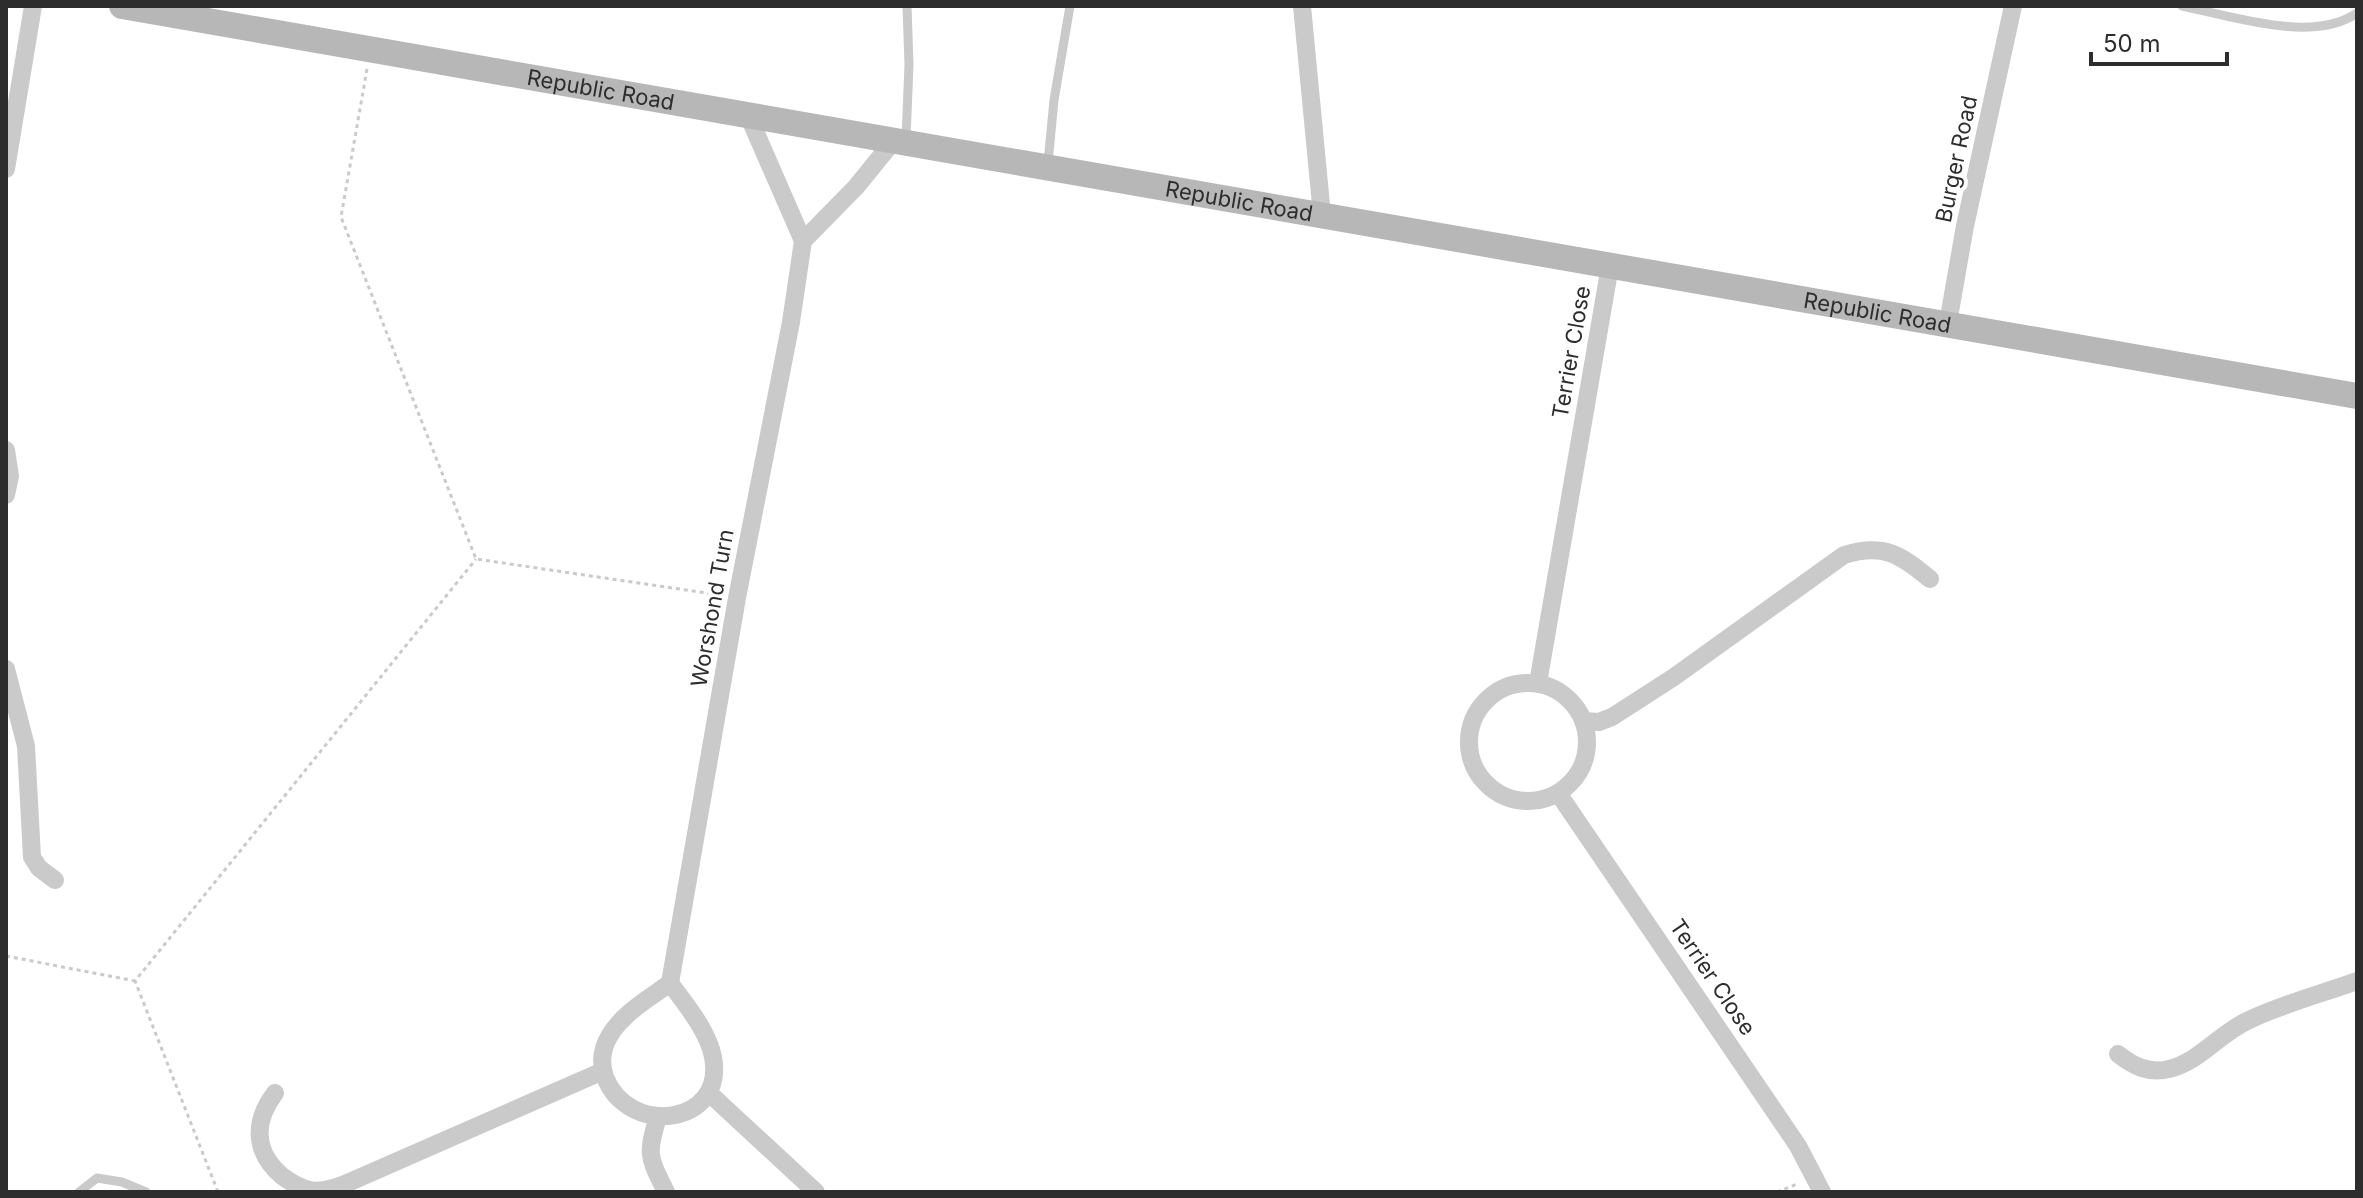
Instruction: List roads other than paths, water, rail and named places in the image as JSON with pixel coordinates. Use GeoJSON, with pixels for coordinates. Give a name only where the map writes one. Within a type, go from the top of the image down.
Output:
{"type":"FeatureCollection","features":[{"type":"Feature","properties":{"kind":"street"},"geometry":{"type":"LineString","coordinates":[[6,169],[10,118],[33,6]]}},
{"type":"Feature","properties":{"kind":"street","name":"Republic Road"},"geometry":{"type":"LineString","coordinates":[[122,6],[2357,396]]}},
{"type":"Feature","properties":{"kind":"street"},"geometry":{"type":"LineString","coordinates":[[1302,6],[1322,215]]}},
{"type":"Feature","properties":{"kind":"street","name":"Burger Road"},"geometry":{"type":"LineString","coordinates":[[1948,323],[1965,226],[2013,6]]}},
{"type":"Feature","properties":{"kind":"street"},"geometry":{"type":"LineString","coordinates":[[748,115],[803,241],[900,140]]}},
{"type":"Feature","properties":{"kind":"street","name":"Worshond Turn"},"geometry":{"type":"LineString","coordinates":[[670,983],[737,598],[791,322],[803,241]]}},
{"type":"Feature","properties":{"kind":"street","name":"Terrier Close"},"geometry":{"type":"LineString","coordinates":[[1538,683],[1610,266]]}},
{"type":"Feature","properties":{"kind":"street"},"geometry":{"type":"LineString","coordinates":[[6,450],[10,469],[6,495]]}},
{"type":"Feature","properties":{"kind":"street"},"geometry":{"type":"LineString","coordinates":[[1583,721],[1599,722],[1612,717],[1674,677],[1844,555],[1870,549],[1889,552],[1930,579]]}},
{"type":"Feature","properties":{"kind":"street"},"geometry":{"type":"LineString","coordinates":[[6,669],[26,746],[32,857],[39,868],[55,880]]}},
{"type":"Feature","properties":{"kind":"street"},"geometry":{"type":"LineString","coordinates":[[1519,682],[1538,683],[1563,694],[1577,709],[1587,742],[1584,762],[1574,780],[1558,793],[1527,801],[1503,795],[1482,780],[1469,752],[1468,739],[1472,720],[1485,699],[1519,682]]}},
{"type":"Feature","properties":{"kind":"street","name":"Terrier Close"},"geometry":{"type":"LineString","coordinates":[[1558,793],[1798,1146],[1822,1192]]}},
{"type":"Feature","properties":{"kind":"street"},"geometry":{"type":"LineString","coordinates":[[2118,1054],[2139,1068],[2168,1070],[2194,1058],[2245,1021],[2357,981]]}},
{"type":"Feature","properties":{"kind":"street"},"geometry":{"type":"LineString","coordinates":[[670,983],[710,1047],[715,1074],[709,1093],[685,1112],[658,1117],[639,1113],[623,1104],[610,1089],[603,1071],[602,1054],[610,1035],[622,1021],[670,983]]}},
{"type":"Feature","properties":{"kind":"street"},"geometry":{"type":"LineString","coordinates":[[275,1093],[266,1106],[261,1124],[262,1153],[272,1167],[288,1180],[313,1191],[352,1181],[603,1071]]}},
{"type":"Feature","properties":{"kind":"street"},"geometry":{"type":"LineString","coordinates":[[709,1093],[816,1192]]}},
{"type":"Feature","properties":{"kind":"street"},"geometry":{"type":"LineString","coordinates":[[658,1117],[650,1143],[650,1156],[666,1192]]}},
{"type":"Feature","properties":{"kind":"lane"},"geometry":{"type":"LineString","coordinates":[[900,140],[909,79],[907,6]]}},
{"type":"Feature","properties":{"kind":"lane"},"geometry":{"type":"LineString","coordinates":[[1047,167],[1054,100],[1070,6]]}},
{"type":"Feature","properties":{"kind":"lane"},"geometry":{"type":"LineString","coordinates":[[2182,6],[2303,27],[2342,21],[2357,13]]}},
{"type":"Feature","properties":{"kind":"lane"},"geometry":{"type":"LineString","coordinates":[[79,1192],[97,1178],[122,1182],[146,1192]]}}]}
